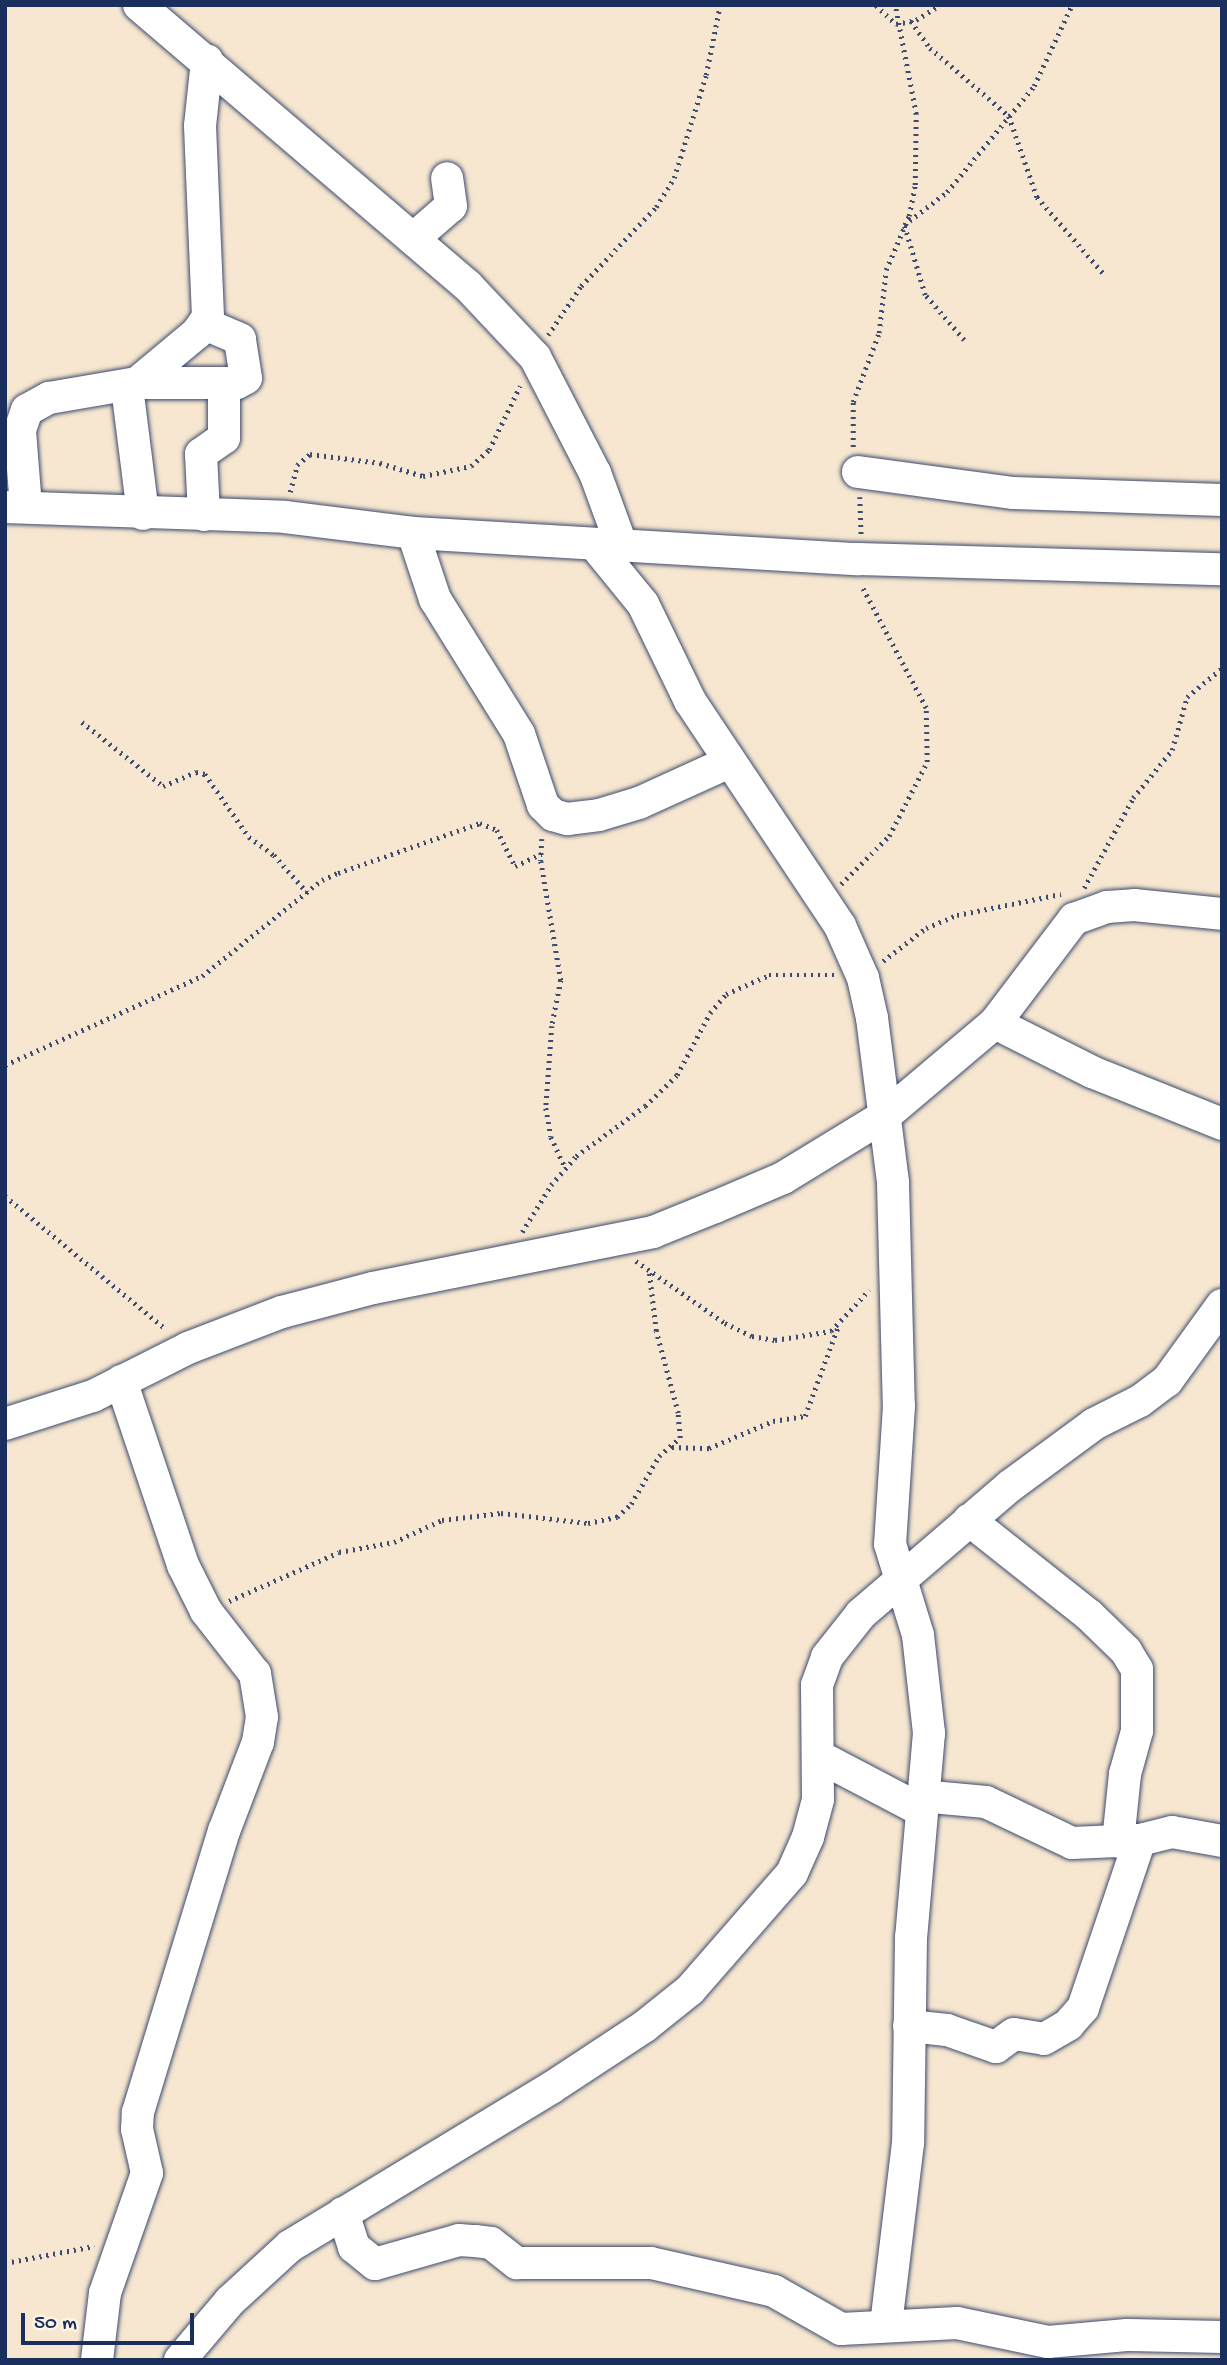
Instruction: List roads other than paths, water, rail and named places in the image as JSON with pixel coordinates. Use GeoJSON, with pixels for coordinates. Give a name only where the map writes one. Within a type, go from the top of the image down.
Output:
{"type":"FeatureCollection","features":[{"type":"Feature","properties":{"kind":"street"},"geometry":{"type":"LineString","coordinates":[[139,5],[207,60],[468,286],[535,357],[595,473],[608,544],[643,604],[690,701],[727,763],[824,903],[863,978],[886,1115],[893,1183],[899,1352],[890,1545],[899,1581],[918,1635],[926,1696],[928,1760],[920,1803],[909,2026],[908,2143],[886,2325]]}},
{"type":"Feature","properties":{"kind":"street"},"geometry":{"type":"LineString","coordinates":[[132,385],[204,324],[209,307],[200,126],[207,60]]}},
{"type":"Feature","properties":{"kind":"street"},"geometry":{"type":"LineString","coordinates":[[413,239],[451,206],[447,178]]}},
{"type":"Feature","properties":{"kind":"street"},"geometry":{"type":"LineString","coordinates":[[204,324],[236,336],[242,343],[246,378],[224,383],[132,385],[69,393],[27,410],[20,430],[15,507],[143,514],[285,517],[413,533],[858,559],[1222,569]]}},
{"type":"Feature","properties":{"kind":"street"},"geometry":{"type":"LineString","coordinates":[[204,516],[201,454],[224,438],[224,383]]}},
{"type":"Feature","properties":{"kind":"street"},"geometry":{"type":"LineString","coordinates":[[132,385],[143,514]]}},
{"type":"Feature","properties":{"kind":"street"},"geometry":{"type":"LineString","coordinates":[[858,472],[1002,493],[1222,499]]}},
{"type":"Feature","properties":{"kind":"street"},"geometry":{"type":"LineString","coordinates":[[413,533],[447,624],[519,734],[543,805],[567,819],[599,815],[681,787],[727,763]]}},
{"type":"Feature","properties":{"kind":"street"},"geometry":{"type":"LineString","coordinates":[[5,1424],[93,1396],[188,1348],[317,1302],[653,1232],[783,1178],[886,1115],[995,1023],[1079,904],[1107,907],[1133,905],[1222,914]]}},
{"type":"Feature","properties":{"kind":"street"},"geometry":{"type":"LineString","coordinates":[[995,1023],[1092,1072],[1222,1124]]}},
{"type":"Feature","properties":{"kind":"street"},"geometry":{"type":"LineString","coordinates":[[180,2360],[230,2301],[290,2246],[551,2088],[645,2026],[690,1990],[792,1873],[808,1837],[818,1799],[817,1685],[827,1657],[861,1615],[969,1520],[1076,1437],[1161,1385],[1222,1306]]}},
{"type":"Feature","properties":{"kind":"street"},"geometry":{"type":"LineString","coordinates":[[97,2360],[105,2293],[147,2173],[137,2129],[138,2112],[224,1831],[258,1742],[262,1717],[255,1674],[206,1611],[174,1543],[121,1381]]}},
{"type":"Feature","properties":{"kind":"street"},"geometry":{"type":"LineString","coordinates":[[909,2026],[947,2030],[996,2047],[1014,2034],[1044,2039],[1068,2025],[1083,2008],[1129,1841],[1125,1774],[1137,1731],[1137,1669],[1097,1623],[969,1520]]}},
{"type":"Feature","properties":{"kind":"street"},"geometry":{"type":"LineString","coordinates":[[818,1756],[920,1803],[986,1802],[1059,1840],[1129,1841],[1172,1832],[1222,1841]]}},
{"type":"Feature","properties":{"kind":"street"},"geometry":{"type":"LineString","coordinates":[[343,2213],[354,2247],[375,2264],[460,2240],[475,2241],[491,2243],[517,2263],[651,2263],[788,2295],[823,2322],[841,2329],[957,2323],[1048,2342],[1126,2335],[1222,2337]]}},
{"type":"Feature","properties":{"kind":"street"},"geometry":{"type":"LineString","coordinates":[[1008,2335],[1052,2360]]}}]}
